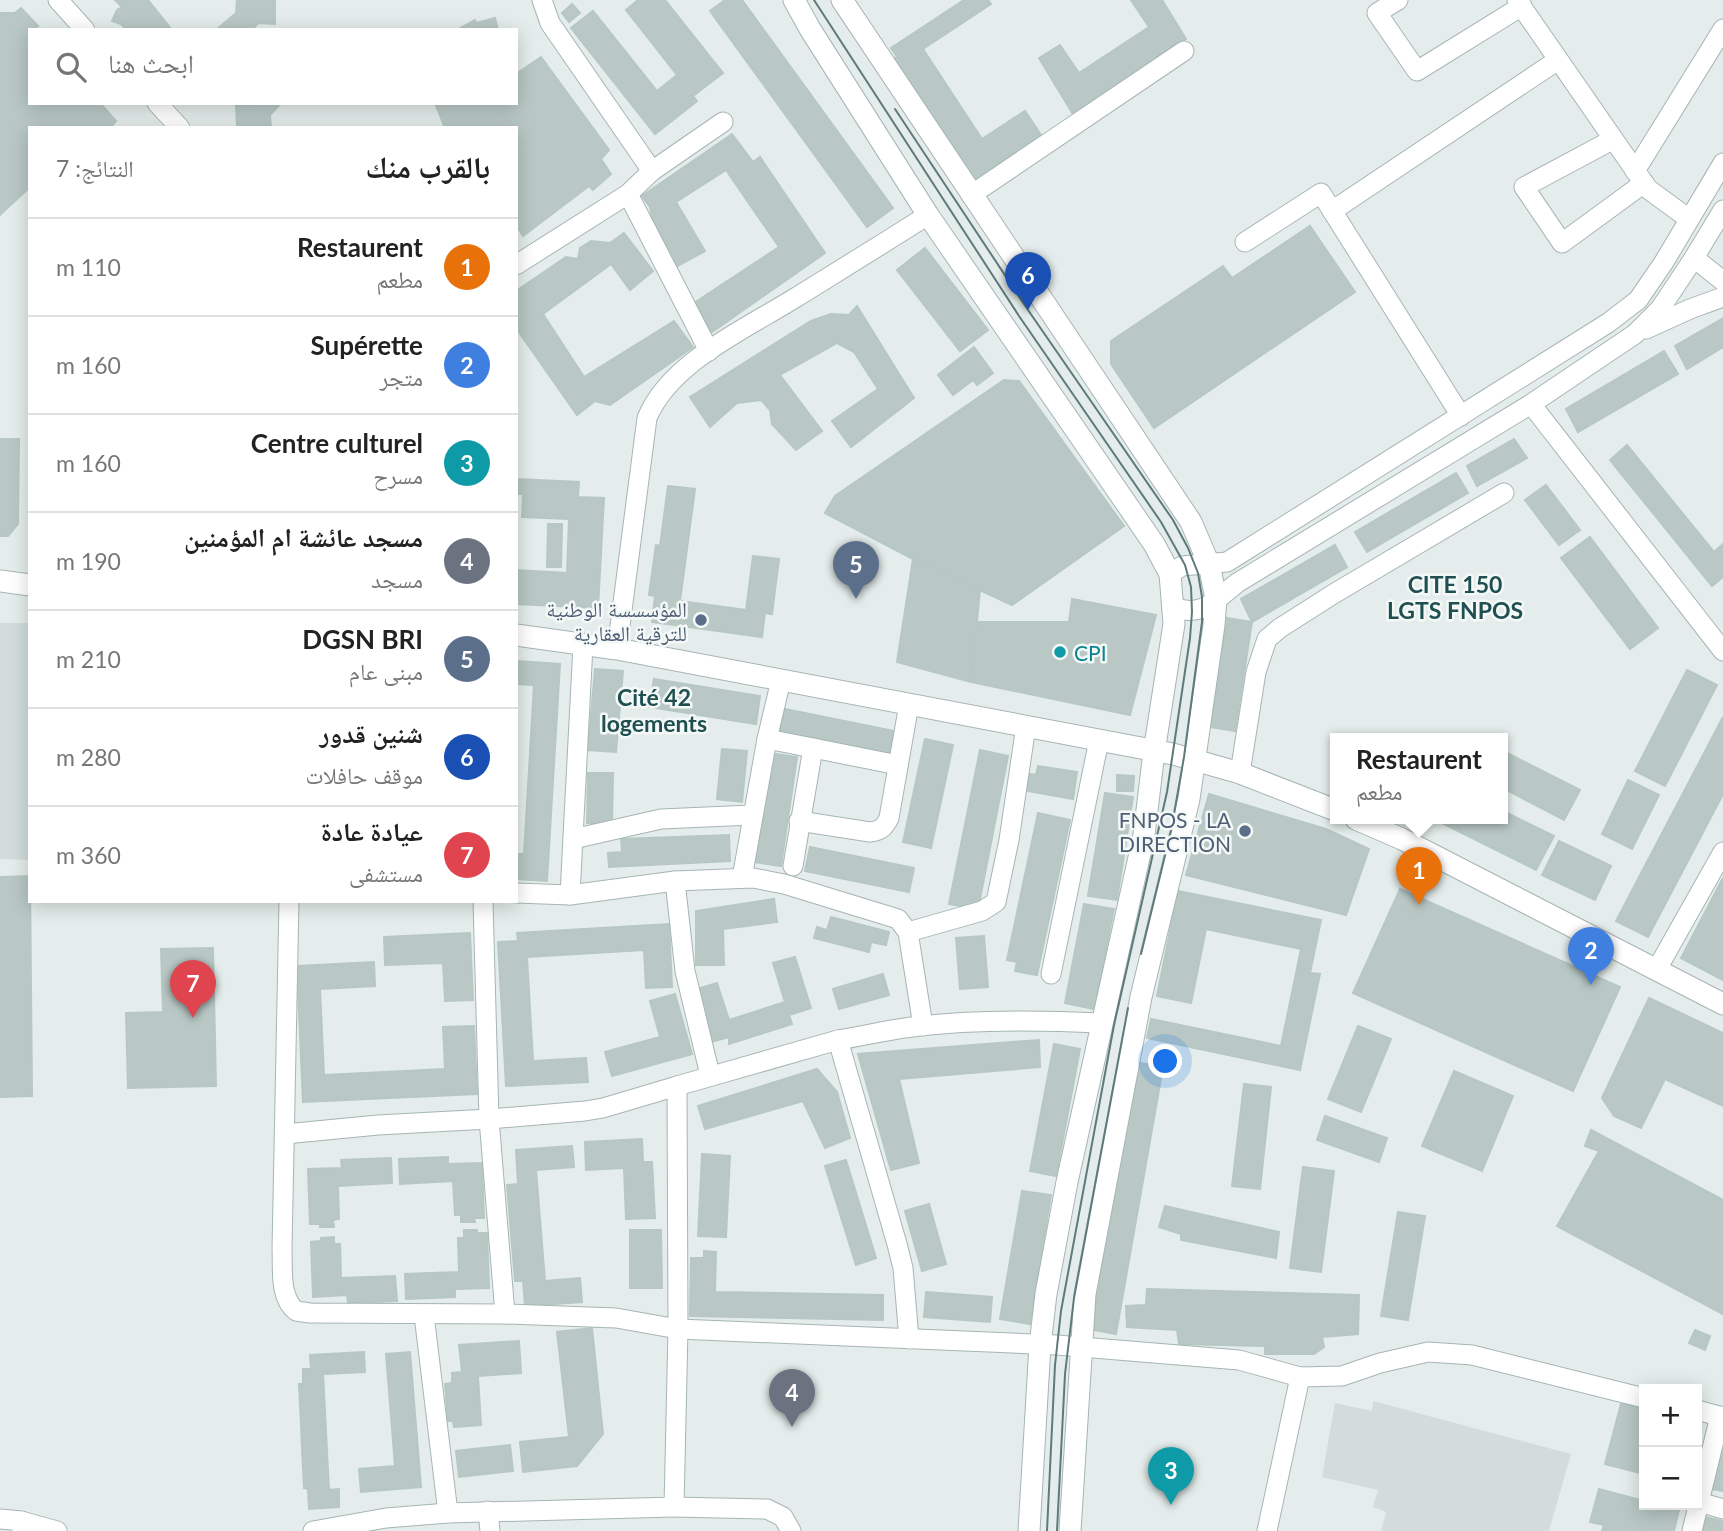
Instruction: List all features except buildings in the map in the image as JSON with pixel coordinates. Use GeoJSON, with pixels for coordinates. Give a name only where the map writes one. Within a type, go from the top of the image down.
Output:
{"type":"FeatureCollection","features":[{"type":"Feature","properties":{"kind":"street"},"geometry":{"type":"LineString","coordinates":[[58,0],[83,28]]}},
{"type":"Feature","properties":{"kind":"street"},"geometry":{"type":"LineString","coordinates":[[542,0],[550,23],[652,171]]}},
{"type":"Feature","properties":{"kind":"street"},"geometry":{"type":"LineString","coordinates":[[794,0],[928,215],[1154,544],[1170,574],[1174,624],[1143,835],[1062,1207],[1046,1294],[1040,1345],[1029,1531]]}},
{"type":"Feature","properties":{"kind":"street"},"geometry":{"type":"LineString","coordinates":[[842,0],[1191,522],[1209,564],[1216,599],[1189,799],[1141,997],[1085,1294],[1070,1531]]}},
{"type":"Feature","properties":{"kind":"street"},"geometry":{"type":"LineString","coordinates":[[1398,0],[1377,13],[1417,71],[1519,3],[1639,177],[1689,219]]}},
{"type":"Feature","properties":{"kind":"street"},"geometry":{"type":"LineString","coordinates":[[1612,140],[1524,187],[1562,243],[1639,177],[1723,29]]}},
{"type":"Feature","properties":{"kind":"street"},"geometry":{"type":"LineString","coordinates":[[971,195],[1184,51]]}},
{"type":"Feature","properties":{"kind":"street"},"geometry":{"type":"LineString","coordinates":[[1332,211],[1558,60]]}},
{"type":"Feature","properties":{"kind":"street"},"geometry":{"type":"LineString","coordinates":[[159,105],[178,126]]}},
{"type":"Feature","properties":{"kind":"street"},"geometry":{"type":"LineString","coordinates":[[518,264],[628,194],[652,171],[723,122]]}},
{"type":"Feature","properties":{"kind":"street"},"geometry":{"type":"LineString","coordinates":[[1170,574],[1182,566],[1227,562],[1608,323],[1638,300],[1723,163]]}},
{"type":"Feature","properties":{"kind":"street"},"geometry":{"type":"LineString","coordinates":[[1245,242],[1321,193],[1461,416]]}},
{"type":"Feature","properties":{"kind":"street"},"geometry":{"type":"LineString","coordinates":[[628,194],[709,351]]}},
{"type":"Feature","properties":{"kind":"street"},"geometry":{"type":"LineString","coordinates":[[1635,334],[1660,309],[1723,210]]}},
{"type":"Feature","properties":{"kind":"street"},"geometry":{"type":"LineString","coordinates":[[617,649],[647,418],[653,404],[666,387],[709,351],[928,215]]}},
{"type":"Feature","properties":{"kind":"street"},"geometry":{"type":"LineString","coordinates":[[1694,258],[1723,281]]}},
{"type":"Feature","properties":{"kind":"street"},"geometry":{"type":"LineString","coordinates":[[1172,607],[1192,612],[1202,610],[1237,583],[1531,404],[1635,334],[1723,297]]}},
{"type":"Feature","properties":{"kind":"street"},"geometry":{"type":"LineString","coordinates":[[1531,404],[1723,651]]}},
{"type":"Feature","properties":{"kind":"street"},"geometry":{"type":"LineString","coordinates":[[1240,773],[1256,672],[1267,639],[1335,593],[1503,493]]}},
{"type":"Feature","properties":{"kind":"street"},"geometry":{"type":"LineString","coordinates":[[0,581],[28,585]]}},
{"type":"Feature","properties":{"kind":"street"},"geometry":{"type":"LineString","coordinates":[[518,635],[617,649],[1195,760],[1240,773],[1330,808]]}},
{"type":"Feature","properties":{"kind":"street"},"geometry":{"type":"LineString","coordinates":[[570,895],[583,645]]}},
{"type":"Feature","properties":{"kind":"street"},"geometry":{"type":"LineString","coordinates":[[742,878],[767,738],[781,680]]}},
{"type":"Feature","properties":{"kind":"street"},"geometry":{"type":"LineString","coordinates":[[799,821],[863,832],[881,830],[889,818],[909,704]]}},
{"type":"Feature","properties":{"kind":"street"},"geometry":{"type":"LineString","coordinates":[[908,932],[982,911],[998,900],[1027,726]]}},
{"type":"Feature","properties":{"kind":"street"},"geometry":{"type":"LineString","coordinates":[[767,738],[898,765]]}},
{"type":"Feature","properties":{"kind":"street"},"geometry":{"type":"LineString","coordinates":[[1051,974],[1099,740]]}},
{"type":"Feature","properties":{"kind":"street"},"geometry":{"type":"LineString","coordinates":[[793,866],[813,748]]}},
{"type":"Feature","properties":{"kind":"street"},"geometry":{"type":"LineString","coordinates":[[573,839],[661,819],[752,815]]}},
{"type":"Feature","properties":{"kind":"street"},"geometry":{"type":"LineString","coordinates":[[1368,824],[1402,839],[1723,1004]]}},
{"type":"Feature","properties":{"kind":"street"},"geometry":{"type":"LineString","coordinates":[[1657,969],[1723,852]]}},
{"type":"Feature","properties":{"kind":"street"},"geometry":{"type":"LineString","coordinates":[[518,894],[570,895],[675,881],[742,878],[784,884],[898,919],[908,932],[923,1026]]}},
{"type":"Feature","properties":{"kind":"street"},"geometry":{"type":"LineString","coordinates":[[675,881],[685,971],[710,1075]]}},
{"type":"Feature","properties":{"kind":"street"},"geometry":{"type":"LineString","coordinates":[[289,903],[282,1249],[284,1287],[292,1308],[296,1311],[615,1318],[678,1329],[1080,1347],[1239,1360],[1300,1377],[1342,1376],[1405,1356],[1451,1352],[1639,1397]]}},
{"type":"Feature","properties":{"kind":"street"},"geometry":{"type":"LineString","coordinates":[[483,903],[489,1119],[505,1314]]}},
{"type":"Feature","properties":{"kind":"street"},"geometry":{"type":"LineString","coordinates":[[285,1135],[603,1108],[838,1040],[923,1026],[1009,1021],[1101,1023]]}},
{"type":"Feature","properties":{"kind":"street"},"geometry":{"type":"LineString","coordinates":[[838,1040],[900,1256],[909,1339]]}},
{"type":"Feature","properties":{"kind":"street"},"geometry":{"type":"LineString","coordinates":[[674,1507],[678,1329],[677,1086]]}},
{"type":"Feature","properties":{"kind":"street"},"geometry":{"type":"LineString","coordinates":[[424,1315],[448,1513]]}},
{"type":"Feature","properties":{"kind":"street"},"geometry":{"type":"LineString","coordinates":[[1267,1531],[1300,1377]]}},
{"type":"Feature","properties":{"kind":"street"},"geometry":{"type":"LineString","coordinates":[[1702,1411],[1721,1416],[1702,1490]]}},
{"type":"Feature","properties":{"kind":"street"},"geometry":{"type":"LineString","coordinates":[[1702,1503],[1723,1509]]}},
{"type":"Feature","properties":{"kind":"street"},"geometry":{"type":"LineString","coordinates":[[313,1531],[386,1518],[448,1513],[489,1521],[674,1507],[767,1509],[783,1517],[791,1531]]}},
{"type":"Feature","properties":{"kind":"street"},"geometry":{"type":"LineString","coordinates":[[1692,1531],[1697,1510]]}},
{"type":"Feature","properties":{"kind":"street"},"geometry":{"type":"LineString","coordinates":[[0,1519],[22,1526],[57,1531]]}},
{"type":"Feature","properties":{"kind":"shaded area"},"geometry":{"type":"Polygon","coordinates":[[[0,623],[28,623],[28,860],[0,859],[0,623]]]}},
{"type":"Feature","properties":{"kind":"shaded area"},"geometry":{"type":"Polygon","coordinates":[[[1373,1401],[1571,1454],[1549,1531],[1381,1531],[1386,1512],[1373,1507],[1378,1490],[1322,1477],[1335,1403],[1372,1411],[1373,1401]]]}},
{"type":"Feature","properties":{"kind":"tram line"},"geometry":{"type":"LineString","coordinates":[[814,0],[1019,316],[1161,522],[1185,565],[1191,587],[1190,638],[1167,792],[1114,1025],[1061,1311],[1055,1365],[1047,1531]]}},
{"type":"Feature","properties":{"kind":"tram line"},"geometry":{"type":"LineString","coordinates":[[895,109],[1028,310],[1173,520],[1198,573],[1202,622],[1184,757],[1171,831],[1141,954]]}},
{"type":"Feature","properties":{"kind":"tram line"},"geometry":{"type":"LineString","coordinates":[[1057,1531],[1065,1374],[1074,1298],[1128,1008]]}},
{"type":"Feature","properties":{"kind":"place","name":"شنين قدور"},"geometry":{"type":"Point","coordinates":[1028,310]}},
{"type":"Feature","properties":{"kind":"place","name":"DGSN BRI"},"geometry":{"type":"Point","coordinates":[856,599]}},
{"type":"Feature","properties":{"kind":"place","name":"المؤسسسة الوطنية للترقية العقارية"},"geometry":{"type":"Point","coordinates":[701,620]}},
{"type":"Feature","properties":{"kind":"place","name":"CPI"},"geometry":{"type":"Point","coordinates":[1060,652]}},
{"type":"Feature","properties":{"kind":"place","name":"FNPOS - LA DIRECTION"},"geometry":{"type":"Point","coordinates":[1245,831]}},
{"type":"Feature","properties":{"kind":"place","name":"Restaurent"},"geometry":{"type":"Point","coordinates":[1419,905]}},
{"type":"Feature","properties":{"kind":"place","name":"Supérette"},"geometry":{"type":"Point","coordinates":[1591,985]}},
{"type":"Feature","properties":{"kind":"place","name":"عيادة عادة"},"geometry":{"type":"Point","coordinates":[193,1018]}},
{"type":"Feature","properties":{"kind":"place","name":"مسجد عائشة ام المؤمنين"},"geometry":{"type":"Point","coordinates":[792,1427]}},
{"type":"Feature","properties":{"kind":"place","name":"Centre culturel"},"geometry":{"type":"Point","coordinates":[1171,1505]}},
{"type":"Feature","properties":{"kind":"district","name":"CITE 150 LGTS FNPOS"},"geometry":{"type":"Point","coordinates":[1455,597]}},
{"type":"Feature","properties":{"kind":"district","name":"Cité 42 logements"},"geometry":{"type":"Point","coordinates":[654,710]}}]}
